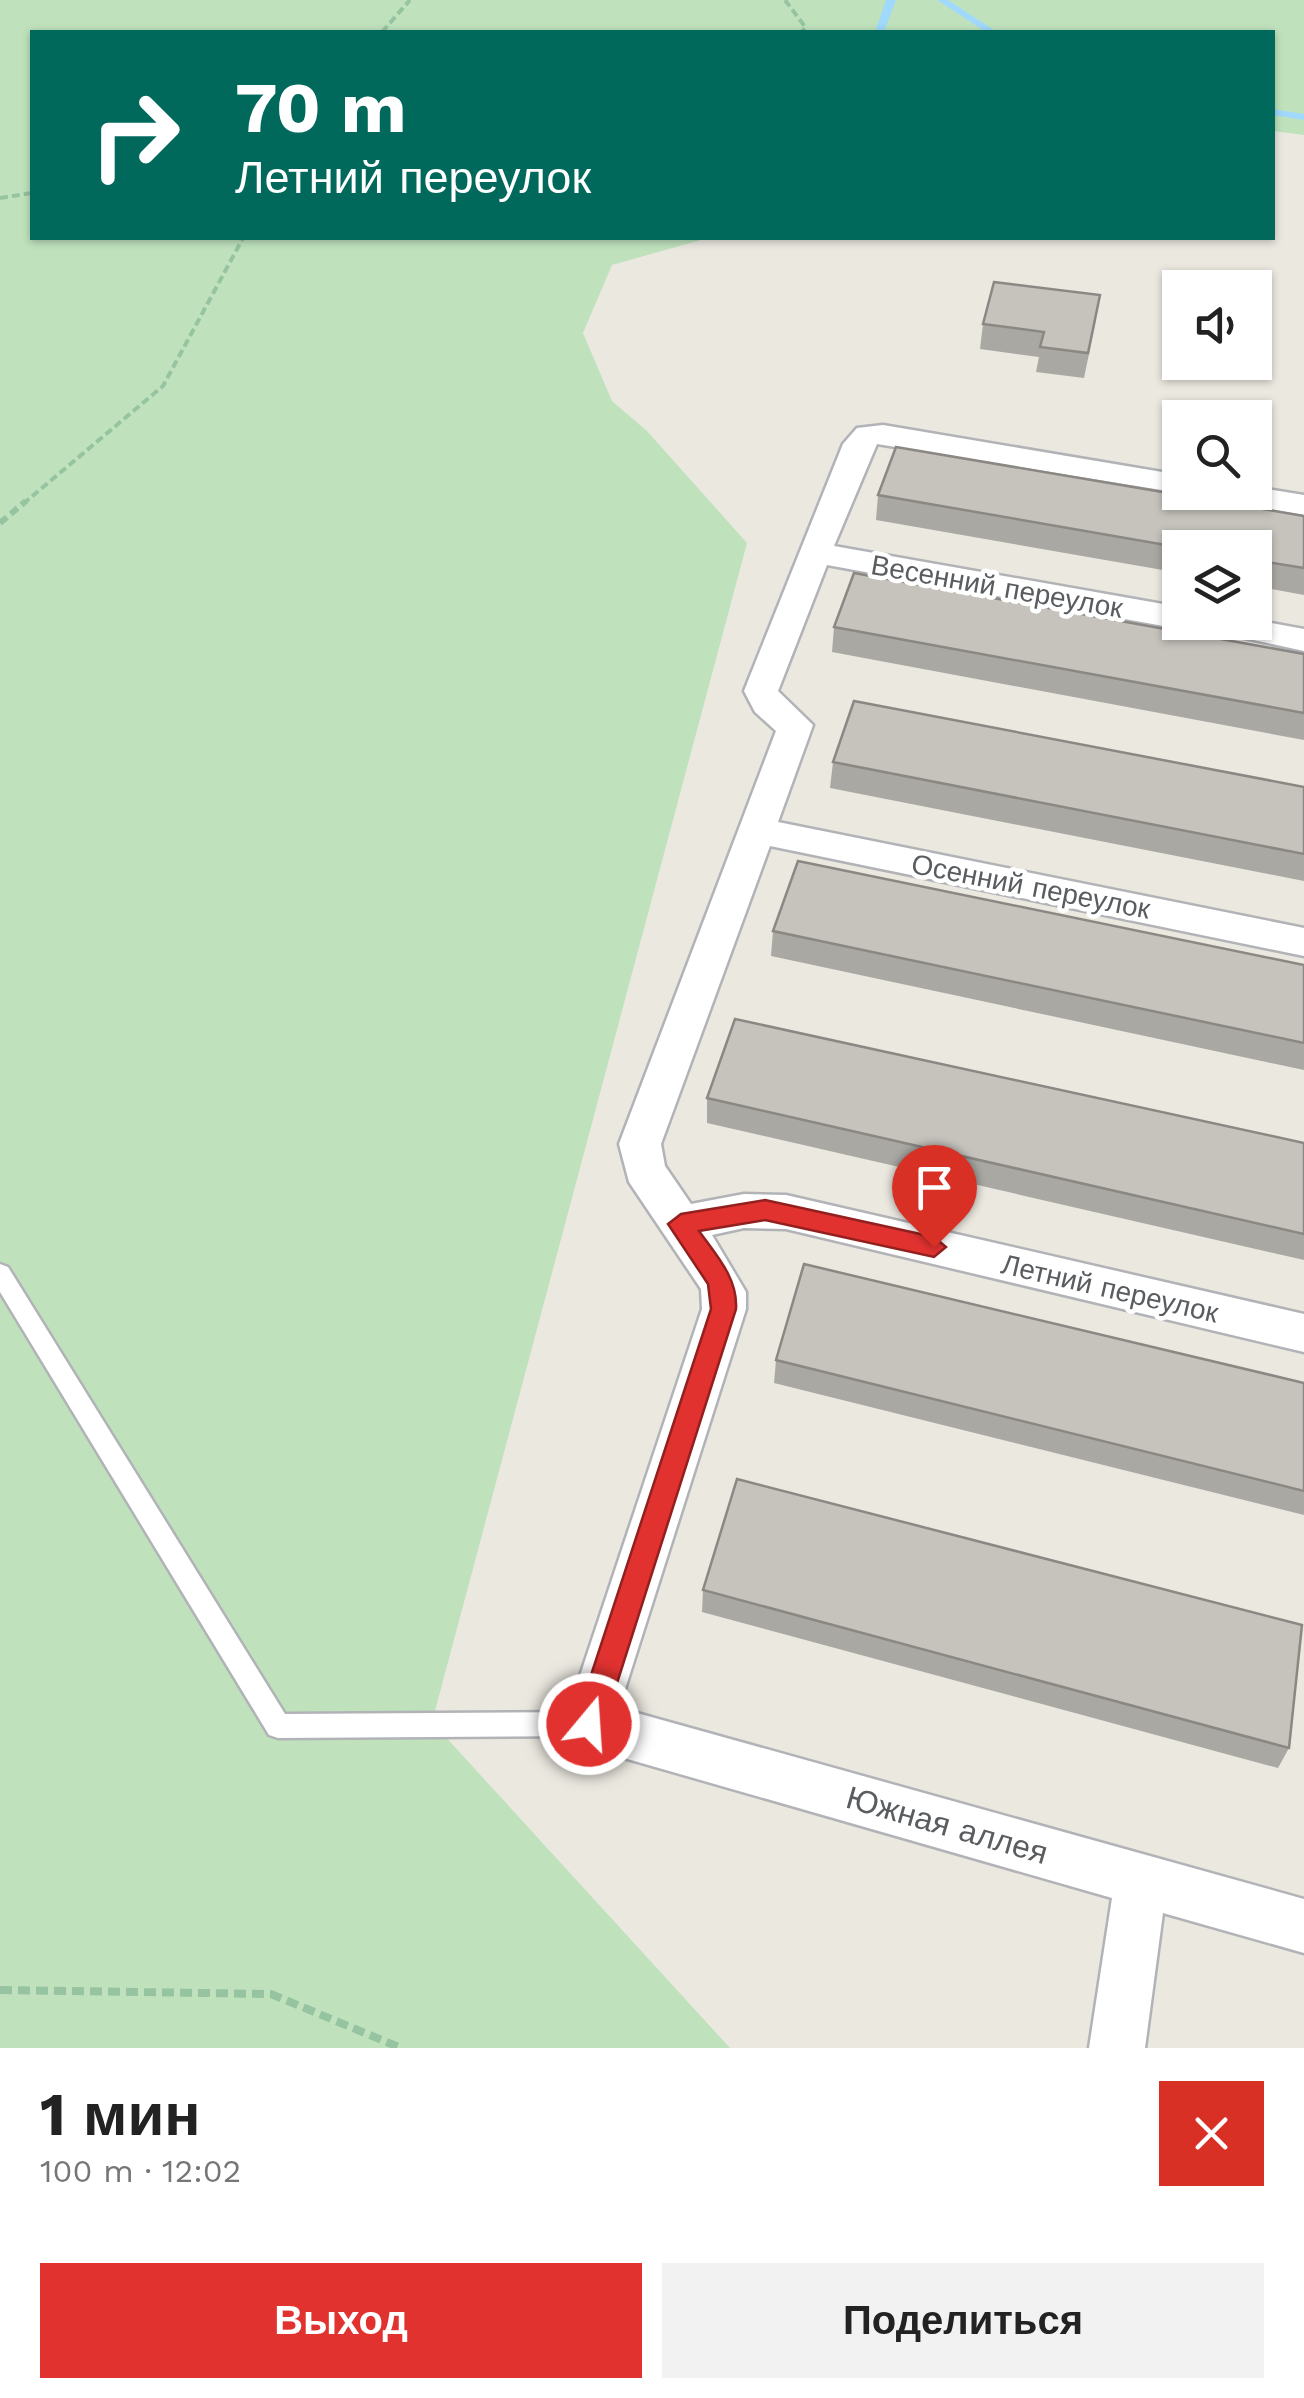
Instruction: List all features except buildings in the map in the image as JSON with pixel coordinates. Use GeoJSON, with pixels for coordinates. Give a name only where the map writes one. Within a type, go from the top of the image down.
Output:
{"type":"FeatureCollection","features":[{"type":"Feature","properties":{"kind":"street"},"geometry":{"type":"LineString","coordinates":[[589,1724],[724,1309],[724,1292],[718,1278],[644,1170],[640,1144],[794,725],[767,704],[760,691],[858,444],[875,434],[1162,481]]}},
{"type":"Feature","properties":{"kind":"street"},"geometry":{"type":"LineString","coordinates":[[1272,499],[1304,505]]}},
{"type":"Feature","properties":{"kind":"street","name":"Весенний переулок"},"geometry":{"type":"LineString","coordinates":[[815,553],[1162,615]]}},
{"type":"Feature","properties":{"kind":"street"},"geometry":{"type":"LineString","coordinates":[[1272,634],[1304,640]]}},
{"type":"Feature","properties":{"kind":"street","name":"Осенний переулок"},"geometry":{"type":"LineString","coordinates":[[757,831],[1304,942]]}},
{"type":"Feature","properties":{"kind":"street","name":"Летний переулок"},"geometry":{"type":"LineString","coordinates":[[681,1224],[744,1211],[786,1212],[1304,1334]]}},
{"type":"Feature","properties":{"kind":"street","name":"Южная аллея"},"geometry":{"type":"LineString","coordinates":[[589,1724],[1304,1926]]}},
{"type":"Feature","properties":{"kind":"street"},"geometry":{"type":"LineString","coordinates":[[1116,2048],[1141,1880]]}},
{"type":"Feature","properties":{"kind":"lane"},"geometry":{"type":"LineString","coordinates":[[0,1273],[278,1726],[589,1724]]}},
{"type":"Feature","properties":{"kind":"path"},"geometry":{"type":"LineString","coordinates":[[384,30],[410,0]]}},
{"type":"Feature","properties":{"kind":"path"},"geometry":{"type":"LineString","coordinates":[[785,0],[806,28],[804,30]]}},
{"type":"Feature","properties":{"kind":"path"},"geometry":{"type":"LineString","coordinates":[[0,198],[30,193]]}},
{"type":"Feature","properties":{"kind":"path"},"geometry":{"type":"LineString","coordinates":[[0,523],[163,386],[243,240]]}},
{"type":"Feature","properties":{"kind":"path"},"geometry":{"type":"LineString","coordinates":[[0,1990],[271,1994],[401,2048]]}},
{"type":"Feature","properties":{"kind":"green space"},"geometry":{"type":"Polygon","coordinates":[[[0,0],[1304,0],[1304,135],[1275,131],[1275,30],[30,30],[30,240],[701,240],[612,265],[583,333],[612,401],[647,431],[747,543],[432,1722],[730,2048],[0,2048],[0,0]]]}},
{"type":"Feature","properties":{"kind":"waterway"},"geometry":{"type":"LineString","coordinates":[[880,30],[891,0]]}},
{"type":"Feature","properties":{"kind":"waterway"},"geometry":{"type":"LineString","coordinates":[[942,0],[989,30]]}},
{"type":"Feature","properties":{"kind":"waterway"},"geometry":{"type":"LineString","coordinates":[[1275,112],[1304,117]]}},
{"type":"Feature","properties":{"kind":"route"},"geometry":{"type":"LineString","coordinates":[[589,1724],[724,1309],[724,1292],[718,1278],[681,1224],[765,1210],[934,1247]]}}]}
